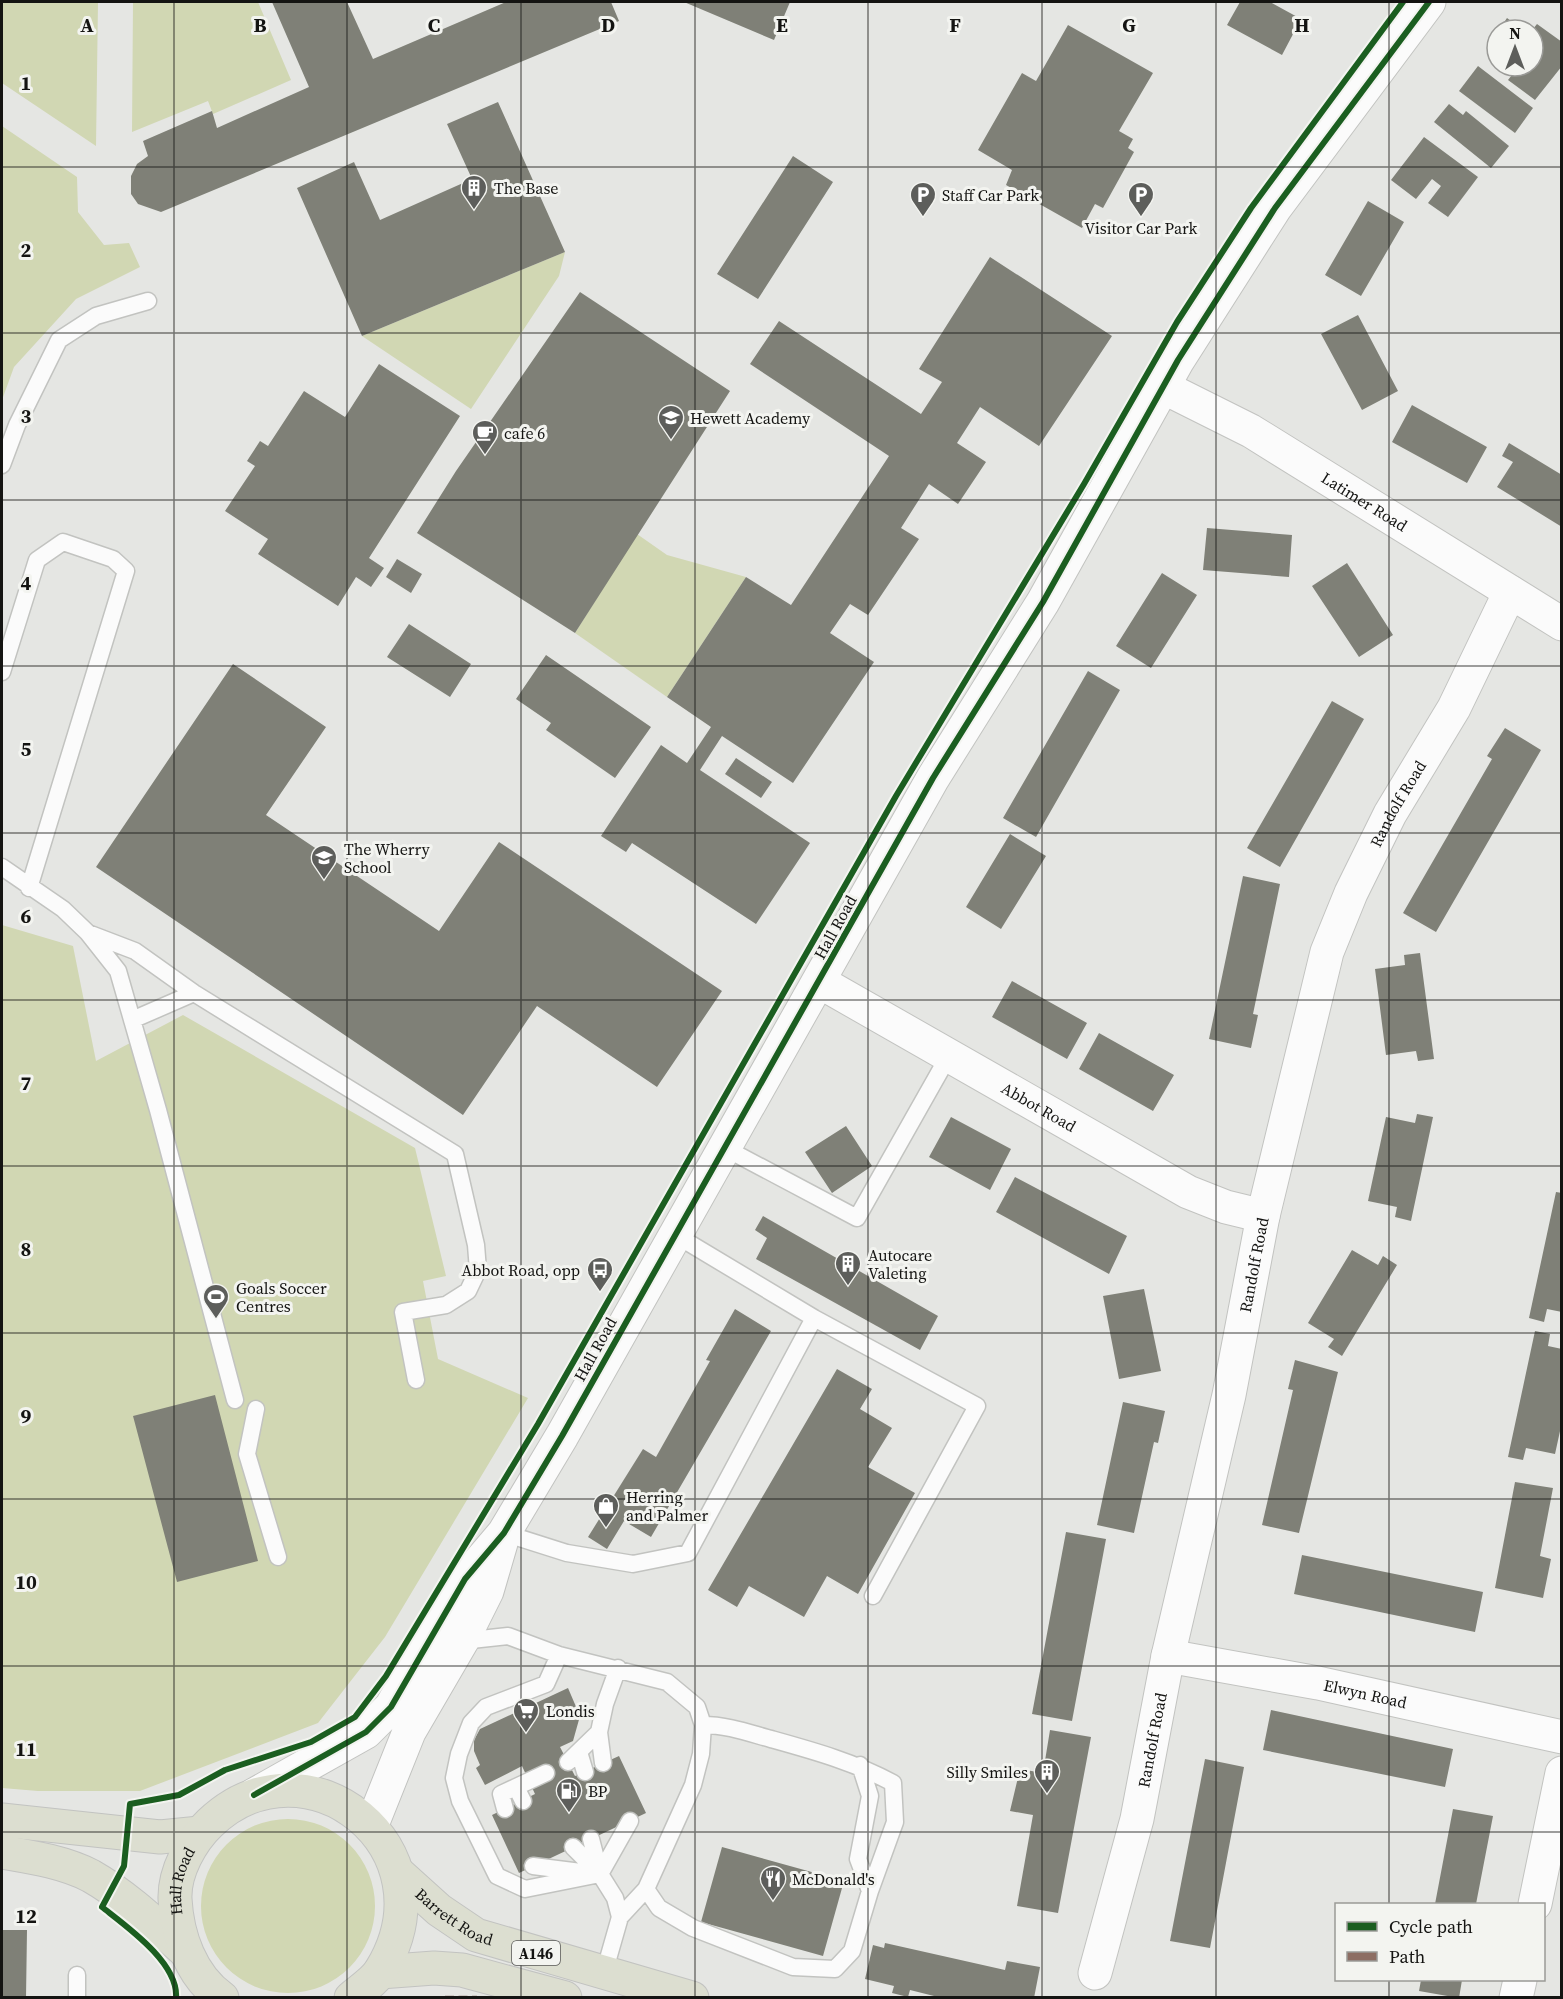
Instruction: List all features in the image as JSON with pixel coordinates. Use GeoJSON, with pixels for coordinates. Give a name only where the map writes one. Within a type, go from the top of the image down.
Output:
{"type":"FeatureCollection","features":[{"type":"Feature","properties":{"kind":"highway","name":"Hall Road"},"geometry":{"type":"LineString","coordinates":[[214,1995],[185,1951],[177,1924],[175,1895],[182,1864],[200,1833],[224,1810],[254,1795],[299,1791],[342,1803],[371,1827],[386,1844],[398,1873],[400,1927],[380,1972],[351,1998]]}},
{"type":"Feature","properties":{"kind":"highway"},"geometry":{"type":"LineString","coordinates":[[2,1820],[160,1837],[200,1833]]}},
{"type":"Feature","properties":{"kind":"highway","name":"A146"},"geometry":{"type":"LineString","coordinates":[[2,1852],[34,1857],[89,1875],[133,1904],[185,1951]]}},
{"type":"Feature","properties":{"kind":"highway","name":"Barrett Road"},"geometry":{"type":"LineString","coordinates":[[398,1873],[439,1910],[476,1935],[692,1998]]}},
{"type":"Feature","properties":{"kind":"highway","name":"A146"},"geometry":{"type":"LineString","coordinates":[[380,1972],[434,1968],[462,1970],[565,1998]]}},
{"type":"Feature","properties":{"kind":"street","name":"Hall Road"},"geometry":{"type":"LineString","coordinates":[[254,1795],[366,1732],[391,1707],[465,1579],[504,1533],[820,982],[933,778],[1043,602],[1213,302],[1275,208],[1429,2]]}},
{"type":"Feature","properties":{"kind":"street","name":"Latimer Road"},"geometry":{"type":"LineString","coordinates":[[1163,387],[1251,431],[1562,624]]}},
{"type":"Feature","properties":{"kind":"street","name":"Randolf Road"},"geometry":{"type":"LineString","coordinates":[[1095,1973],[1137,1819],[1168,1656],[1229,1395],[1263,1216],[1327,952],[1351,893],[1390,814],[1454,708],[1510,592]]}},
{"type":"Feature","properties":{"kind":"street","name":"Abbot Road"},"geometry":{"type":"LineString","coordinates":[[820,982],[1188,1192],[1226,1207],[1263,1216]]}},
{"type":"Feature","properties":{"kind":"street","name":"Hall Road"},"geometry":{"type":"LineString","coordinates":[[371,1827],[410,1732],[462,1641],[487,1591],[504,1533]]}},
{"type":"Feature","properties":{"kind":"street","name":"Elwyn Road"},"geometry":{"type":"LineString","coordinates":[[1168,1656],[1318,1683],[1562,1737]]}},
{"type":"Feature","properties":{"kind":"street"},"geometry":{"type":"LineString","coordinates":[[1535,1903],[1562,1773]]}},
{"type":"Feature","properties":{"kind":"street"},"geometry":{"type":"LineString","coordinates":[[1516,1998],[1520,1981]]}},
{"type":"Feature","properties":{"kind":"lane"},"geometry":{"type":"LineString","coordinates":[[2,465],[17,425],[59,340],[96,316],[148,301]]}},
{"type":"Feature","properties":{"kind":"lane"},"geometry":{"type":"LineString","coordinates":[[2,672],[37,561],[63,542],[113,559],[126,571],[29,888]]}},
{"type":"Feature","properties":{"kind":"lane"},"geometry":{"type":"LineString","coordinates":[[2,867],[29,888],[63,909],[88,933],[118,971],[158,1110],[235,1400]]}},
{"type":"Feature","properties":{"kind":"lane"},"geometry":{"type":"LineString","coordinates":[[88,933],[135,951],[194,993],[455,1154],[476,1245],[478,1270],[468,1291],[446,1305],[403,1312],[416,1380]]}},
{"type":"Feature","properties":{"kind":"lane"},"geometry":{"type":"LineString","coordinates":[[132,1020],[194,993]]}},
{"type":"Feature","properties":{"kind":"lane"},"geometry":{"type":"LineString","coordinates":[[725,1148],[857,1218],[948,1057]]}},
{"type":"Feature","properties":{"kind":"lane"},"geometry":{"type":"LineString","coordinates":[[674,1234],[814,1318],[977,1406],[873,1596]]}},
{"type":"Feature","properties":{"kind":"lane"},"geometry":{"type":"LineString","coordinates":[[504,1533],[567,1553],[633,1564],[688,1554],[814,1318]]}},
{"type":"Feature","properties":{"kind":"lane"},"geometry":{"type":"LineString","coordinates":[[256,1409],[248,1454],[279,1557]]}},
{"type":"Feature","properties":{"kind":"lane"},"geometry":{"type":"LineString","coordinates":[[462,1641],[508,1636],[559,1655],[667,1682],[697,1707],[703,1725],[701,1754],[693,1785],[646,1889],[620,1917],[604,1973]]}},
{"type":"Feature","properties":{"kind":"lane"},"geometry":{"type":"LineString","coordinates":[[559,1655],[546,1684],[486,1707],[471,1723],[459,1754],[454,1778],[460,1801],[497,1876],[525,1889],[600,1874],[630,1821]]}},
{"type":"Feature","properties":{"kind":"lane"},"geometry":{"type":"LineString","coordinates":[[603,1763],[599,1732],[605,1704],[618,1668]]}},
{"type":"Feature","properties":{"kind":"lane"},"geometry":{"type":"LineString","coordinates":[[646,1889],[659,1908],[693,1928],[793,1967],[835,1969],[852,1952],[870,1891],[895,1822],[893,1784],[860,1765],[720,1725],[703,1725]]}},
{"type":"Feature","properties":{"kind":"lane"},"geometry":{"type":"LineString","coordinates":[[585,1772],[573,1757],[599,1732]]}},
{"type":"Feature","properties":{"kind":"lane"},"geometry":{"type":"LineString","coordinates":[[860,1765],[870,1796],[858,1859],[870,1891]]}},
{"type":"Feature","properties":{"kind":"lane"},"geometry":{"type":"LineString","coordinates":[[505,1809],[501,1794],[519,1794],[546,1773]]}},
{"type":"Feature","properties":{"kind":"lane"},"geometry":{"type":"LineString","coordinates":[[600,1874],[612,1829]]}},
{"type":"Feature","properties":{"kind":"lane"},"geometry":{"type":"LineString","coordinates":[[591,1839],[600,1874]]}},
{"type":"Feature","properties":{"kind":"lane"},"geometry":{"type":"LineString","coordinates":[[573,1847],[600,1874],[615,1899],[620,1917]]}},
{"type":"Feature","properties":{"kind":"lane"},"geometry":{"type":"LineString","coordinates":[[550,1858],[600,1874]]}},
{"type":"Feature","properties":{"kind":"lane"},"geometry":{"type":"LineString","coordinates":[[532,1866],[600,1874]]}},
{"type":"Feature","properties":{"kind":"lane"},"geometry":{"type":"LineString","coordinates":[[77,1975],[77,1998]]}},
{"type":"Feature","properties":{"kind":"green space"},"geometry":{"type":"Polygon","coordinates":[[[2,2],[98,2],[96,146],[2,83],[2,2]]]}},
{"type":"Feature","properties":{"kind":"green space"},"geometry":{"type":"Polygon","coordinates":[[[133,2],[258,2],[291,80],[213,114],[208,101],[132,132],[133,2]]]}},
{"type":"Feature","properties":{"kind":"green space"},"geometry":{"type":"Polygon","coordinates":[[[2,126],[77,177],[78,212],[104,245],[129,243],[140,267],[76,299],[14,367],[2,400],[2,126]]]}},
{"type":"Feature","properties":{"kind":"green space"},"geometry":{"type":"Polygon","coordinates":[[[565,252],[559,276],[471,409],[362,336],[565,252]]]}},
{"type":"Feature","properties":{"kind":"green space"},"geometry":{"type":"Polygon","coordinates":[[[637,534],[667,555],[746,577],[667,697],[575,633],[637,534]]]}},
{"type":"Feature","properties":{"kind":"green space","name":"Goals Soccer Centres"},"geometry":{"type":"Polygon","coordinates":[[[2,925],[73,946],[96,1061],[183,1015],[415,1148],[446,1276],[423,1281],[438,1359],[528,1398],[385,1637],[318,1723],[140,1791],[38,1791],[2,1788],[2,925]]]}},
{"type":"Feature","properties":{"kind":"green space"},"geometry":{"type":"Polygon","coordinates":[[[288,1819],[321,1826],[336,1834],[349,1845],[360,1858],[368,1873],[375,1906],[368,1939],[360,1954],[349,1967],[336,1978],[321,1986],[288,1993],[255,1986],[240,1978],[227,1967],[216,1954],[208,1939],[201,1906],[208,1873],[216,1858],[227,1845],[240,1834],[255,1826],[288,1819]]]}},
{"type":"Feature","properties":{"kind":"building"},"geometry":{"type":"Polygon","coordinates":[[[272,2],[347,2],[373,59],[506,2],[611,2],[619,21],[161,212],[138,204],[131,194],[131,176],[137,164],[148,156],[143,141],[212,111],[217,128],[309,87],[272,2]]]}},
{"type":"Feature","properties":{"kind":"building"},"geometry":{"type":"Polygon","coordinates":[[[684,2],[790,2],[774,40],[684,2]]]}},
{"type":"Feature","properties":{"kind":"building"},"geometry":{"type":"Polygon","coordinates":[[[1240,2],[1270,2],[1301,19],[1282,55],[1227,25],[1240,2]]]}},
{"type":"Feature","properties":{"kind":"building"},"geometry":{"type":"Polygon","coordinates":[[[1068,25],[1153,73],[1119,131],[1133,139],[1128,148],[1134,152],[1103,208],[1095,204],[1082,228],[1006,185],[1012,170],[978,150],[1022,73],[1036,81],[1068,25]]]}},
{"type":"Feature","properties":{"kind":"building"},"geometry":{"type":"Polygon","coordinates":[[[1545,30],[1562,42],[1562,66],[1535,100],[1508,80],[1510,78],[1545,78],[1545,30]]]}},
{"type":"Feature","properties":{"kind":"building"},"geometry":{"type":"Polygon","coordinates":[[[1478,66],[1485,71],[1485,78],[1494,78],[1533,108],[1515,133],[1459,91],[1478,66]]]}},
{"type":"Feature","properties":{"kind":"building","name":"The Base"},"geometry":{"type":"Polygon","coordinates":[[[498,102],[565,252],[362,336],[297,188],[354,162],[380,220],[472,179],[447,124],[498,102]]]}},
{"type":"Feature","properties":{"kind":"building"},"geometry":{"type":"Polygon","coordinates":[[[1449,104],[1463,115],[1466,111],[1509,146],[1491,168],[1434,122],[1449,104]]]}},
{"type":"Feature","properties":{"kind":"building"},"geometry":{"type":"Polygon","coordinates":[[[1424,137],[1478,177],[1448,217],[1428,203],[1441,186],[1432,179],[1416,199],[1391,180],[1424,137]]]}},
{"type":"Feature","properties":{"kind":"building"},"geometry":{"type":"Polygon","coordinates":[[[793,156],[833,182],[758,299],[717,274],[793,156]]]}},
{"type":"Feature","properties":{"kind":"building"},"geometry":{"type":"Polygon","coordinates":[[[1368,201],[1404,222],[1361,296],[1325,275],[1368,201]]]}},
{"type":"Feature","properties":{"kind":"building"},"geometry":{"type":"Polygon","coordinates":[[[990,257],[1112,336],[1039,446],[980,407],[957,443],[986,462],[958,504],[929,484],[901,528],[919,539],[868,615],[850,604],[830,633],[874,662],[793,783],[722,736],[700,770],[810,843],[756,924],[632,843],[626,852],[601,836],[661,745],[687,763],[711,727],[667,697],[746,577],[791,605],[889,456],[750,364],[779,321],[921,414],[942,382],[919,369],[990,257]]]}},
{"type":"Feature","properties":{"kind":"building"},"geometry":{"type":"Polygon","coordinates":[[[580,292],[730,391],[575,633],[417,533],[456,471],[580,292]]]}},
{"type":"Feature","properties":{"kind":"building"},"geometry":{"type":"Polygon","coordinates":[[[1358,315],[1398,391],[1362,410],[1321,334],[1358,315]]]}},
{"type":"Feature","properties":{"kind":"building"},"geometry":{"type":"Polygon","coordinates":[[[379,364],[460,416],[369,558],[384,568],[371,587],[356,577],[338,606],[258,554],[268,539],[225,511],[255,466],[247,461],[260,441],[268,446],[304,391],[345,417],[379,364]]]}},
{"type":"Feature","properties":{"kind":"building"},"geometry":{"type":"Polygon","coordinates":[[[1412,405],[1487,447],[1467,483],[1392,442],[1412,405]]]}},
{"type":"Feature","properties":{"kind":"building"},"geometry":{"type":"Polygon","coordinates":[[[1509,443],[1562,475],[1562,527],[1497,487],[1513,462],[1502,456],[1509,443]]]}},
{"type":"Feature","properties":{"kind":"building"},"geometry":{"type":"Polygon","coordinates":[[[1207,528],[1292,535],[1289,577],[1203,570],[1207,528]]]}},
{"type":"Feature","properties":{"kind":"building"},"geometry":{"type":"Polygon","coordinates":[[[397,559],[422,574],[411,593],[386,577],[397,559]]]}},
{"type":"Feature","properties":{"kind":"building"},"geometry":{"type":"Polygon","coordinates":[[[1347,563],[1393,635],[1359,657],[1312,586],[1347,563]]]}},
{"type":"Feature","properties":{"kind":"building"},"geometry":{"type":"Polygon","coordinates":[[[1162,573],[1197,595],[1151,668],[1116,646],[1162,573]]]}},
{"type":"Feature","properties":{"kind":"building"},"geometry":{"type":"Polygon","coordinates":[[[409,624],[471,664],[450,697],[387,657],[409,624]]]}},
{"type":"Feature","properties":{"kind":"building"},"geometry":{"type":"Polygon","coordinates":[[[546,655],[651,727],[615,778],[546,730],[551,723],[516,699],[546,655]]]}},
{"type":"Feature","properties":{"kind":"building"},"geometry":{"type":"Polygon","coordinates":[[[233,664],[326,727],[266,815],[439,931],[499,842],[722,991],[657,1087],[537,1006],[463,1115],[96,867],[233,664]]]}},
{"type":"Feature","properties":{"kind":"building"},"geometry":{"type":"Polygon","coordinates":[[[1088,671],[1120,690],[1036,837],[1003,818],[1088,671]]]}},
{"type":"Feature","properties":{"kind":"building"},"geometry":{"type":"Polygon","coordinates":[[[1332,701],[1364,719],[1280,867],[1247,848],[1332,701]]]}},
{"type":"Feature","properties":{"kind":"building"},"geometry":{"type":"Polygon","coordinates":[[[1505,728],[1541,750],[1436,932],[1403,913],[1492,759],[1487,756],[1505,728]]]}},
{"type":"Feature","properties":{"kind":"building"},"geometry":{"type":"Polygon","coordinates":[[[736,758],[772,782],[761,798],[725,774],[736,758]]]}},
{"type":"Feature","properties":{"kind":"building"},"geometry":{"type":"Polygon","coordinates":[[[1010,834],[1046,856],[1001,929],[966,907],[1010,834]]]}},
{"type":"Feature","properties":{"kind":"building"},"geometry":{"type":"Polygon","coordinates":[[[1243,876],[1280,884],[1253,1014],[1258,1015],[1251,1048],[1209,1039],[1243,876]]]}},
{"type":"Feature","properties":{"kind":"building"},"geometry":{"type":"Polygon","coordinates":[[[1420,953],[1434,1059],[1418,1061],[1416,1051],[1386,1055],[1375,969],[1405,965],[1404,955],[1420,953]]]}},
{"type":"Feature","properties":{"kind":"building"},"geometry":{"type":"Polygon","coordinates":[[[1012,981],[1087,1023],[1067,1059],[992,1017],[1012,981]]]}},
{"type":"Feature","properties":{"kind":"building"},"geometry":{"type":"Polygon","coordinates":[[[1099,1033],[1174,1075],[1153,1111],[1079,1069],[1099,1033]]]}},
{"type":"Feature","properties":{"kind":"building"},"geometry":{"type":"Polygon","coordinates":[[[1417,1114],[1433,1117],[1411,1221],[1395,1217],[1397,1207],[1368,1201],[1386,1117],[1415,1123],[1417,1114]]]}},
{"type":"Feature","properties":{"kind":"building"},"geometry":{"type":"Polygon","coordinates":[[[951,1117],[1011,1149],[990,1190],[929,1157],[951,1117]]]}},
{"type":"Feature","properties":{"kind":"building"},"geometry":{"type":"Polygon","coordinates":[[[846,1126],[872,1166],[832,1193],[805,1152],[846,1126]]]}},
{"type":"Feature","properties":{"kind":"building"},"geometry":{"type":"Polygon","coordinates":[[[1015,1177],[1127,1236],[1109,1274],[996,1212],[1015,1177]]]}},
{"type":"Feature","properties":{"kind":"building"},"geometry":{"type":"Polygon","coordinates":[[[1556,1192],[1562,1193],[1562,1312],[1547,1309],[1544,1322],[1529,1318],[1556,1192]]]}},
{"type":"Feature","properties":{"kind":"building","name":"Autocare Valeting"},"geometry":{"type":"Polygon","coordinates":[[[763,1216],[938,1316],[920,1350],[756,1259],[767,1238],[755,1230],[763,1216]]]}},
{"type":"Feature","properties":{"kind":"building"},"geometry":{"type":"Polygon","coordinates":[[[1352,1250],[1378,1265],[1383,1256],[1397,1265],[1342,1356],[1328,1347],[1334,1339],[1308,1323],[1352,1250]]]}},
{"type":"Feature","properties":{"kind":"building"},"geometry":{"type":"Polygon","coordinates":[[[1144,1289],[1161,1371],[1119,1379],[1103,1296],[1144,1289]]]}},
{"type":"Feature","properties":{"kind":"building"},"geometry":{"type":"Polygon","coordinates":[[[735,1309],[771,1331],[651,1537],[624,1521],[607,1549],[588,1537],[643,1449],[656,1457],[710,1361],[706,1360],[735,1309]]]}},
{"type":"Feature","properties":{"kind":"building"},"geometry":{"type":"Polygon","coordinates":[[[1535,1331],[1550,1334],[1548,1346],[1562,1349],[1562,1422],[1555,1454],[1526,1448],[1523,1460],[1508,1457],[1535,1331]]]}},
{"type":"Feature","properties":{"kind":"building"},"geometry":{"type":"Polygon","coordinates":[[[1295,1360],[1338,1372],[1299,1533],[1262,1525],[1293,1390],[1288,1389],[1295,1360]]]}},
{"type":"Feature","properties":{"kind":"building"},"geometry":{"type":"Polygon","coordinates":[[[837,1369],[872,1389],[860,1409],[892,1428],[868,1467],[915,1493],[858,1594],[827,1576],[804,1617],[749,1586],[737,1607],[708,1590],[837,1369]]]}},
{"type":"Feature","properties":{"kind":"building"},"geometry":{"type":"Polygon","coordinates":[[[215,1395],[258,1561],[177,1582],[133,1416],[215,1395]]]}},
{"type":"Feature","properties":{"kind":"building"},"geometry":{"type":"Polygon","coordinates":[[[1123,1402],[1165,1411],[1158,1443],[1154,1442],[1134,1533],[1097,1525],[1123,1402]]]}},
{"type":"Feature","properties":{"kind":"building"},"geometry":{"type":"Polygon","coordinates":[[[1515,1482],[1553,1488],[1540,1556],[1551,1559],[1543,1598],[1495,1588],[1515,1482]]]}},
{"type":"Feature","properties":{"kind":"building"},"geometry":{"type":"Polygon","coordinates":[[[1066,1532],[1106,1539],[1072,1721],[1032,1714],[1066,1532]]]}},
{"type":"Feature","properties":{"kind":"building"},"geometry":{"type":"Polygon","coordinates":[[[1302,1555],[1483,1592],[1475,1632],[1294,1594],[1302,1555]]]}},
{"type":"Feature","properties":{"kind":"building"},"geometry":{"type":"Polygon","coordinates":[[[568,1688],[580,1716],[573,1741],[560,1747],[575,1776],[619,1756],[646,1813],[519,1873],[492,1815],[535,1794],[522,1766],[485,1785],[476,1768],[480,1765],[474,1751],[474,1740],[480,1729],[568,1688]]]}},
{"type":"Feature","properties":{"kind":"building"},"geometry":{"type":"Polygon","coordinates":[[[1271,1710],[1453,1749],[1445,1787],[1263,1750],[1271,1710]]]}},
{"type":"Feature","properties":{"kind":"building"},"geometry":{"type":"Polygon","coordinates":[[[1050,1730],[1091,1737],[1058,1913],[1017,1906],[1033,1815],[1010,1811],[1020,1769],[1043,1773],[1050,1730]]]}},
{"type":"Feature","properties":{"kind":"building"},"geometry":{"type":"Polygon","coordinates":[[[1205,1759],[1244,1767],[1210,1948],[1170,1941],[1205,1759]]]}},
{"type":"Feature","properties":{"kind":"building"},"geometry":{"type":"Polygon","coordinates":[[[1453,1809],[1493,1816],[1476,1903],[1435,1903],[1453,1809]]]}},
{"type":"Feature","properties":{"kind":"building","name":"McDonald's"},"geometry":{"type":"Polygon","coordinates":[[[722,1847],[844,1881],[823,1956],[701,1922],[722,1847]]]}},
{"type":"Feature","properties":{"kind":"building"},"geometry":{"type":"Polygon","coordinates":[[[2,1930],[27,1930],[26,1998],[2,1998],[2,1930]]]}},
{"type":"Feature","properties":{"kind":"building"},"geometry":{"type":"Polygon","coordinates":[[[885,1943],[1005,1970],[1007,1961],[1040,1967],[1034,1998],[942,1998],[910,1990],[908,1997],[892,1993],[894,1986],[865,1979],[873,1945],[884,1948],[885,1943]]]}},
{"type":"Feature","properties":{"kind":"building"},"geometry":{"type":"Polygon","coordinates":[[[1421,1981],[1462,1981],[1459,1998],[1419,1991],[1421,1981]]]}},
{"type":"Feature","properties":{"kind":"marked path"},"geometry":{"type":"LineString","coordinates":[[445,1998],[477,1998]]}},
{"type":"Feature","properties":{"kind":"cycle path"},"geometry":{"type":"LineString","coordinates":[[176,1998],[175,1985],[160,1959],[137,1935],[102,1907],[124,1866],[130,1804],[179,1795],[225,1770],[311,1742],[355,1717],[386,1676],[538,1424],[896,796],[1084,484],[1177,322],[1251,208],[1403,2]]}},
{"type":"Feature","properties":{"kind":"cycle path"},"geometry":{"type":"LineString","coordinates":[[254,1795],[366,1732],[391,1707],[465,1579],[504,1533],[562,1436],[933,778],[1043,602],[1178,360],[1275,208],[1429,2]]}},
{"type":"Feature","properties":{"kind":"place","name":"The Base"},"geometry":{"type":"Point","coordinates":[474,211]}},
{"type":"Feature","properties":{"kind":"place","name":"Staff Car Park"},"geometry":{"type":"Point","coordinates":[923,218]}},
{"type":"Feature","properties":{"kind":"place","name":"Visitor Car Park"},"geometry":{"type":"Point","coordinates":[1141,218]}},
{"type":"Feature","properties":{"kind":"place","name":"Hewett Academy"},"geometry":{"type":"Point","coordinates":[671,441]}},
{"type":"Feature","properties":{"kind":"place","name":"cafe 6"},"geometry":{"type":"Point","coordinates":[485,456]}},
{"type":"Feature","properties":{"kind":"place","name":"The Wherry School"},"geometry":{"type":"Point","coordinates":[324,881]}},
{"type":"Feature","properties":{"kind":"place","name":"Autocare Valeting"},"geometry":{"type":"Point","coordinates":[848,1287]}},
{"type":"Feature","properties":{"kind":"place","name":"Abbot Road, opp"},"geometry":{"type":"Point","coordinates":[600,1293]}},
{"type":"Feature","properties":{"kind":"place","name":"Goals Soccer Centres"},"geometry":{"type":"Point","coordinates":[216,1320]}},
{"type":"Feature","properties":{"kind":"place","name":"Herring and Palmer"},"geometry":{"type":"Point","coordinates":[606,1529]}},
{"type":"Feature","properties":{"kind":"place","name":"Londis"},"geometry":{"type":"Point","coordinates":[526,1734]}},
{"type":"Feature","properties":{"kind":"place","name":"Silly Smiles"},"geometry":{"type":"Point","coordinates":[1047,1795]}},
{"type":"Feature","properties":{"kind":"place","name":"BP"},"geometry":{"type":"Point","coordinates":[569,1814]}},
{"type":"Feature","properties":{"kind":"place","name":"McDonald's"},"geometry":{"type":"Point","coordinates":[773,1902]}}]}
